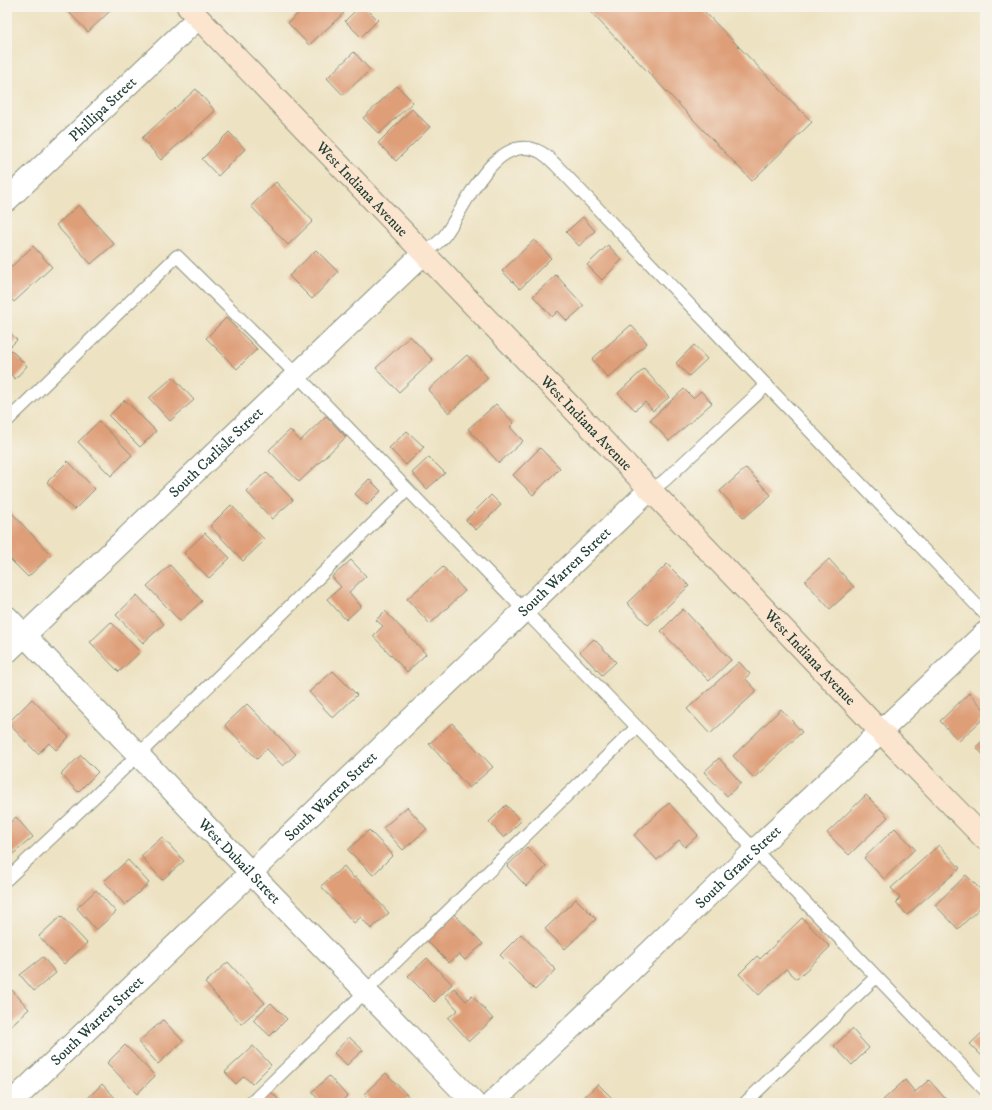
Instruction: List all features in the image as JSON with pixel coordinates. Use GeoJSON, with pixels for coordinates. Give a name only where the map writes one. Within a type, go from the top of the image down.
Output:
{"type":"FeatureCollection","features":[{"type":"Feature","properties":{"kind":"street","name":"Phillipa Street"},"geometry":{"type":"LineString","coordinates":[[7,200],[193,12]]}},
{"type":"Feature","properties":{"kind":"street","name":"West Indiana Avenue"},"geometry":{"type":"LineString","coordinates":[[193,12],[880,731],[985,838]]}},
{"type":"Feature","properties":{"kind":"street","name":"South Carlisle Street"},"geometry":{"type":"LineString","coordinates":[[7,652],[424,253]]}},
{"type":"Feature","properties":{"kind":"street","name":"South Warren Street"},"geometry":{"type":"LineString","coordinates":[[11,1103],[523,610],[651,490]]}},
{"type":"Feature","properties":{"kind":"street","name":"West Dubail Street"},"geometry":{"type":"LineString","coordinates":[[7,617],[250,872],[474,1103]]}},
{"type":"Feature","properties":{"kind":"street","name":"South Grant Street"},"geometry":{"type":"LineString","coordinates":[[492,1103],[595,1006],[755,850],[985,633]]}},
{"type":"Feature","properties":{"kind":"lane"},"geometry":{"type":"LineString","coordinates":[[424,253],[445,237],[478,180],[500,157],[511,150],[526,148],[542,153],[556,165],[985,614]]}},
{"type":"Feature","properties":{"kind":"lane"},"geometry":{"type":"LineString","coordinates":[[7,421],[177,256],[297,375],[638,727],[985,1090]]}},
{"type":"Feature","properties":{"kind":"lane"},"geometry":{"type":"LineString","coordinates":[[651,490],[664,481],[767,385]]}},
{"type":"Feature","properties":{"kind":"lane"},"geometry":{"type":"LineString","coordinates":[[7,879],[81,810],[138,753],[248,648],[407,490]]}},
{"type":"Feature","properties":{"kind":"lane"},"geometry":{"type":"LineString","coordinates":[[251,1103],[638,727]]}},
{"type":"Feature","properties":{"kind":"lane"},"geometry":{"type":"LineString","coordinates":[[745,1103],[876,977]]}},
{"type":"Feature","properties":{"kind":"building"},"geometry":{"type":"Polygon","coordinates":[[[64,7],[111,7],[112,9],[88,32],[64,7]]]}},
{"type":"Feature","properties":{"kind":"building"},"geometry":{"type":"Polygon","coordinates":[[[305,7],[338,7],[344,13],[309,45],[288,23],[305,7]]]}},
{"type":"Feature","properties":{"kind":"building"},"geometry":{"type":"Polygon","coordinates":[[[359,7],[365,7],[378,20],[361,37],[345,21],[359,7]]]}},
{"type":"Feature","properties":{"kind":"building"},"geometry":{"type":"Polygon","coordinates":[[[586,7],[700,7],[812,122],[752,181],[586,7]]]}},
{"type":"Feature","properties":{"kind":"building"},"geometry":{"type":"Polygon","coordinates":[[[354,52],[370,70],[343,95],[327,78],[354,52]]]}},
{"type":"Feature","properties":{"kind":"building"},"geometry":{"type":"Polygon","coordinates":[[[397,86],[413,102],[379,134],[363,118],[397,86]]]}},
{"type":"Feature","properties":{"kind":"building"},"geometry":{"type":"Polygon","coordinates":[[[196,89],[215,111],[161,160],[142,138],[196,89]]]}},
{"type":"Feature","properties":{"kind":"building"},"geometry":{"type":"Polygon","coordinates":[[[412,109],[430,127],[396,161],[378,143],[412,109]]]}},
{"type":"Feature","properties":{"kind":"building"},"geometry":{"type":"Polygon","coordinates":[[[229,132],[245,149],[218,176],[202,159],[229,132]]]}},
{"type":"Feature","properties":{"kind":"building"},"geometry":{"type":"Polygon","coordinates":[[[276,182],[313,221],[288,245],[251,206],[276,182]]]}},
{"type":"Feature","properties":{"kind":"building"},"geometry":{"type":"Polygon","coordinates":[[[79,205],[114,244],[91,264],[56,225],[79,205]]]}},
{"type":"Feature","properties":{"kind":"building"},"geometry":{"type":"Polygon","coordinates":[[[583,217],[595,231],[579,246],[566,232],[583,217]]]}},
{"type":"Feature","properties":{"kind":"building"},"geometry":{"type":"Polygon","coordinates":[[[534,240],[551,258],[520,289],[502,271],[534,240]]]}},
{"type":"Feature","properties":{"kind":"building"},"geometry":{"type":"Polygon","coordinates":[[[608,245],[622,260],[602,280],[587,265],[608,245]]]}},
{"type":"Feature","properties":{"kind":"building"},"geometry":{"type":"Polygon","coordinates":[[[33,246],[52,267],[14,302],[7,295],[7,271],[33,246]]]}},
{"type":"Feature","properties":{"kind":"building"},"geometry":{"type":"Polygon","coordinates":[[[316,250],[338,272],[312,299],[289,276],[316,250]]]}},
{"type":"Feature","properties":{"kind":"building"},"geometry":{"type":"Polygon","coordinates":[[[556,275],[584,306],[567,321],[558,311],[552,317],[533,296],[556,275]]]}},
{"type":"Feature","properties":{"kind":"building"},"geometry":{"type":"Polygon","coordinates":[[[226,318],[257,349],[237,369],[206,338],[226,318]]]}},
{"type":"Feature","properties":{"kind":"building"},"geometry":{"type":"Polygon","coordinates":[[[631,325],[647,343],[608,378],[592,359],[631,325]]]}},
{"type":"Feature","properties":{"kind":"building"},"geometry":{"type":"Polygon","coordinates":[[[7,329],[17,340],[7,350],[7,329]]]}},
{"type":"Feature","properties":{"kind":"building"},"geometry":{"type":"Polygon","coordinates":[[[410,336],[433,360],[399,392],[376,368],[410,336]]]}},
{"type":"Feature","properties":{"kind":"building"},"geometry":{"type":"Polygon","coordinates":[[[694,345],[707,359],[689,376],[676,363],[694,345]]]}},
{"type":"Feature","properties":{"kind":"building"},"geometry":{"type":"Polygon","coordinates":[[[11,350],[27,366],[15,379],[7,370],[7,354],[11,350]]]}},
{"type":"Feature","properties":{"kind":"building"},"geometry":{"type":"Polygon","coordinates":[[[467,355],[488,378],[449,413],[428,390],[467,355]]]}},
{"type":"Feature","properties":{"kind":"building"},"geometry":{"type":"Polygon","coordinates":[[[644,369],[669,397],[653,411],[645,402],[635,410],[618,393],[644,369]]]}},
{"type":"Feature","properties":{"kind":"building"},"geometry":{"type":"Polygon","coordinates":[[[173,377],[194,400],[170,421],[149,398],[173,377]]]}},
{"type":"Feature","properties":{"kind":"building"},"geometry":{"type":"Polygon","coordinates":[[[684,389],[693,398],[701,391],[712,403],[669,441],[650,420],[684,389]]]}},
{"type":"Feature","properties":{"kind":"building"},"geometry":{"type":"Polygon","coordinates":[[[125,400],[156,431],[140,447],[109,416],[125,400]]]}},
{"type":"Feature","properties":{"kind":"building"},"geometry":{"type":"Polygon","coordinates":[[[496,404],[514,423],[510,427],[523,441],[499,463],[468,429],[496,404]]]}},
{"type":"Feature","properties":{"kind":"building"},"geometry":{"type":"Polygon","coordinates":[[[326,416],[346,437],[299,482],[269,450],[290,430],[300,441],[326,416]]]}},
{"type":"Feature","properties":{"kind":"building"},"geometry":{"type":"Polygon","coordinates":[[[99,421],[132,455],[111,476],[78,442],[99,421]]]}},
{"type":"Feature","properties":{"kind":"building"},"geometry":{"type":"Polygon","coordinates":[[[407,431],[424,447],[406,465],[389,448],[407,431]]]}},
{"type":"Feature","properties":{"kind":"building"},"geometry":{"type":"Polygon","coordinates":[[[540,448],[560,468],[533,495],[513,475],[540,448]]]}},
{"type":"Feature","properties":{"kind":"building"},"geometry":{"type":"Polygon","coordinates":[[[429,457],[445,473],[427,489],[412,473],[429,457]]]}},
{"type":"Feature","properties":{"kind":"building"},"geometry":{"type":"Polygon","coordinates":[[[68,461],[95,489],[74,510],[47,482],[68,461]]]}},
{"type":"Feature","properties":{"kind":"building"},"geometry":{"type":"Polygon","coordinates":[[[746,468],[771,495],[744,518],[720,491],[746,468]]]}},
{"type":"Feature","properties":{"kind":"building"},"geometry":{"type":"Polygon","coordinates":[[[266,472],[293,500],[272,519],[246,491],[266,472]]]}},
{"type":"Feature","properties":{"kind":"building"},"geometry":{"type":"Polygon","coordinates":[[[369,479],[381,491],[367,505],[355,494],[369,479]]]}},
{"type":"Feature","properties":{"kind":"building"},"geometry":{"type":"Polygon","coordinates":[[[491,495],[501,505],[476,530],[466,520],[491,495]]]}},
{"type":"Feature","properties":{"kind":"building"},"geometry":{"type":"Polygon","coordinates":[[[231,505],[265,540],[243,561],[210,526],[231,505]]]}},
{"type":"Feature","properties":{"kind":"building"},"geometry":{"type":"Polygon","coordinates":[[[11,512],[51,555],[28,577],[7,556],[7,516],[11,512]]]}},
{"type":"Feature","properties":{"kind":"building"},"geometry":{"type":"Polygon","coordinates":[[[205,533],[230,558],[209,578],[184,553],[205,533]]]}},
{"type":"Feature","properties":{"kind":"building"},"geometry":{"type":"Polygon","coordinates":[[[829,559],[854,587],[830,609],[805,581],[829,559]]]}},
{"type":"Feature","properties":{"kind":"building"},"geometry":{"type":"Polygon","coordinates":[[[351,560],[366,576],[349,592],[361,606],[346,620],[327,599],[341,587],[332,577],[351,560]]]}},
{"type":"Feature","properties":{"kind":"building"},"geometry":{"type":"Polygon","coordinates":[[[667,564],[689,586],[648,625],[627,603],[667,564]]]}},
{"type":"Feature","properties":{"kind":"building"},"geometry":{"type":"Polygon","coordinates":[[[170,565],[202,601],[180,621],[147,586],[170,565]]]}},
{"type":"Feature","properties":{"kind":"building"},"geometry":{"type":"Polygon","coordinates":[[[443,567],[465,591],[430,624],[407,599],[443,567]]]}},
{"type":"Feature","properties":{"kind":"building"},"geometry":{"type":"Polygon","coordinates":[[[137,595],[164,624],[143,643],[116,615],[137,595]]]}},
{"type":"Feature","properties":{"kind":"building"},"geometry":{"type":"Polygon","coordinates":[[[683,609],[731,660],[709,681],[661,631],[683,609]]]}},
{"type":"Feature","properties":{"kind":"building"},"geometry":{"type":"Polygon","coordinates":[[[385,611],[426,654],[407,672],[373,636],[383,626],[376,620],[385,611]]]}},
{"type":"Feature","properties":{"kind":"building"},"geometry":{"type":"Polygon","coordinates":[[[111,622],[140,652],[119,672],[90,642],[111,622]]]}},
{"type":"Feature","properties":{"kind":"building"},"geometry":{"type":"Polygon","coordinates":[[[594,639],[616,662],[602,675],[580,652],[594,639]]]}},
{"type":"Feature","properties":{"kind":"building"},"geometry":{"type":"Polygon","coordinates":[[[739,662],[750,674],[745,678],[757,691],[710,734],[687,709],[739,662]]]}},
{"type":"Feature","properties":{"kind":"building"},"geometry":{"type":"Polygon","coordinates":[[[333,671],[357,695],[333,718],[309,692],[333,671]]]}},
{"type":"Feature","properties":{"kind":"building"},"geometry":{"type":"Polygon","coordinates":[[[969,693],[985,710],[985,717],[959,741],[940,721],[969,693]]]}},
{"type":"Feature","properties":{"kind":"building"},"geometry":{"type":"Polygon","coordinates":[[[32,699],[69,737],[56,750],[49,743],[38,754],[8,723],[32,699]]]}},
{"type":"Feature","properties":{"kind":"building"},"geometry":{"type":"Polygon","coordinates":[[[247,704],[296,754],[283,766],[267,749],[257,759],[225,725],[247,704]]]}},
{"type":"Feature","properties":{"kind":"building"},"geometry":{"type":"Polygon","coordinates":[[[781,709],[802,732],[754,778],[733,756],[781,709]]]}},
{"type":"Feature","properties":{"kind":"building"},"geometry":{"type":"Polygon","coordinates":[[[452,723],[493,767],[469,788],[429,744],[452,723]]]}},
{"type":"Feature","properties":{"kind":"building"},"geometry":{"type":"Polygon","coordinates":[[[985,738],[985,757],[976,747],[985,738]]]}},
{"type":"Feature","properties":{"kind":"building"},"geometry":{"type":"Polygon","coordinates":[[[81,755],[98,772],[78,792],[61,774],[81,755]]]}},
{"type":"Feature","properties":{"kind":"building"},"geometry":{"type":"Polygon","coordinates":[[[719,758],[741,783],[727,796],[704,772],[719,758]]]}},
{"type":"Feature","properties":{"kind":"building"},"geometry":{"type":"Polygon","coordinates":[[[866,795],[888,817],[849,855],[827,833],[866,795]]]}},
{"type":"Feature","properties":{"kind":"building"},"geometry":{"type":"Polygon","coordinates":[[[669,803],[698,835],[685,847],[679,840],[657,860],[634,835],[669,803]]]}},
{"type":"Feature","properties":{"kind":"building"},"geometry":{"type":"Polygon","coordinates":[[[506,805],[521,821],[504,838],[489,822],[506,805]]]}},
{"type":"Feature","properties":{"kind":"building"},"geometry":{"type":"Polygon","coordinates":[[[407,807],[427,829],[403,850],[383,828],[407,807]]]}},
{"type":"Feature","properties":{"kind":"building"},"geometry":{"type":"Polygon","coordinates":[[[16,817],[33,837],[12,855],[7,850],[7,825],[16,817]]]}},
{"type":"Feature","properties":{"kind":"building"},"geometry":{"type":"Polygon","coordinates":[[[895,828],[915,849],[884,879],[864,858],[895,828]]]}},
{"type":"Feature","properties":{"kind":"building"},"geometry":{"type":"Polygon","coordinates":[[[369,830],[393,855],[373,875],[348,850],[369,830]]]}},
{"type":"Feature","properties":{"kind":"building"},"geometry":{"type":"Polygon","coordinates":[[[162,837],[184,861],[162,880],[141,856],[162,837]]]}},
{"type":"Feature","properties":{"kind":"building"},"geometry":{"type":"Polygon","coordinates":[[[939,845],[960,868],[907,915],[896,902],[900,898],[891,888],[939,845]]]}},
{"type":"Feature","properties":{"kind":"building"},"geometry":{"type":"Polygon","coordinates":[[[527,847],[546,867],[526,886],[507,866],[527,847]]]}},
{"type":"Feature","properties":{"kind":"building"},"geometry":{"type":"Polygon","coordinates":[[[128,860],[149,883],[125,905],[104,881],[128,860]]]}},
{"type":"Feature","properties":{"kind":"building"},"geometry":{"type":"Polygon","coordinates":[[[344,866],[389,913],[371,929],[361,917],[354,923],[321,886],[344,866]]]}},
{"type":"Feature","properties":{"kind":"building"},"geometry":{"type":"Polygon","coordinates":[[[966,875],[985,894],[985,903],[958,929],[935,905],[966,875]]]}},
{"type":"Feature","properties":{"kind":"building"},"geometry":{"type":"Polygon","coordinates":[[[96,890],[116,912],[96,930],[77,908],[96,890]]]}},
{"type":"Feature","properties":{"kind":"building"},"geometry":{"type":"Polygon","coordinates":[[[576,899],[596,919],[565,949],[545,929],[576,899]]]}},
{"type":"Feature","properties":{"kind":"building"},"geometry":{"type":"Polygon","coordinates":[[[454,914],[483,944],[465,960],[459,954],[449,963],[426,940],[454,914]]]}},
{"type":"Feature","properties":{"kind":"building"},"geometry":{"type":"Polygon","coordinates":[[[61,916],[87,943],[64,964],[39,936],[61,916]]]}},
{"type":"Feature","properties":{"kind":"building"},"geometry":{"type":"Polygon","coordinates":[[[802,918],[830,947],[797,979],[786,969],[759,995],[739,974],[757,956],[760,959],[802,918]]]}},
{"type":"Feature","properties":{"kind":"building"},"geometry":{"type":"Polygon","coordinates":[[[521,934],[556,970],[535,990],[500,955],[521,934]]]}},
{"type":"Feature","properties":{"kind":"building"},"geometry":{"type":"Polygon","coordinates":[[[43,957],[56,973],[34,991],[20,975],[43,957]]]}},
{"type":"Feature","properties":{"kind":"building"},"geometry":{"type":"Polygon","coordinates":[[[427,958],[452,984],[434,1002],[408,976],[427,958]]]}},
{"type":"Feature","properties":{"kind":"building"},"geometry":{"type":"Polygon","coordinates":[[[228,962],[265,1003],[241,1024],[205,983],[228,962]]]}},
{"type":"Feature","properties":{"kind":"building"},"geometry":{"type":"Polygon","coordinates":[[[454,988],[466,1001],[472,995],[493,1019],[469,1041],[448,1018],[458,1010],[445,996],[454,988]]]}},
{"type":"Feature","properties":{"kind":"building"},"geometry":{"type":"Polygon","coordinates":[[[12,990],[29,1009],[7,1029],[7,994],[12,990]]]}},
{"type":"Feature","properties":{"kind":"building"},"geometry":{"type":"Polygon","coordinates":[[[271,1003],[287,1019],[270,1036],[253,1020],[271,1003]]]}},
{"type":"Feature","properties":{"kind":"building"},"geometry":{"type":"Polygon","coordinates":[[[163,1020],[183,1041],[158,1064],[138,1042],[163,1020]]]}},
{"type":"Feature","properties":{"kind":"building"},"geometry":{"type":"Polygon","coordinates":[[[852,1029],[869,1048],[852,1065],[834,1046],[852,1029]]]}},
{"type":"Feature","properties":{"kind":"building"},"geometry":{"type":"Polygon","coordinates":[[[985,1030],[985,1059],[970,1044],[985,1030]]]}},
{"type":"Feature","properties":{"kind":"building"},"geometry":{"type":"Polygon","coordinates":[[[349,1037],[363,1050],[347,1065],[334,1053],[349,1037]]]}},
{"type":"Feature","properties":{"kind":"building"},"geometry":{"type":"Polygon","coordinates":[[[125,1045],[155,1076],[137,1094],[107,1063],[125,1045]]]}},
{"type":"Feature","properties":{"kind":"building"},"geometry":{"type":"Polygon","coordinates":[[[253,1046],[271,1065],[252,1084],[244,1076],[236,1084],[225,1072],[253,1046]]]}},
{"type":"Feature","properties":{"kind":"building"},"geometry":{"type":"Polygon","coordinates":[[[386,1073],[409,1097],[403,1103],[373,1103],[364,1094],[386,1073]]]}},
{"type":"Feature","properties":{"kind":"building"},"geometry":{"type":"Polygon","coordinates":[[[329,1076],[347,1096],[340,1103],[321,1103],[312,1092],[329,1076]]]}},
{"type":"Feature","properties":{"kind":"building"},"geometry":{"type":"Polygon","coordinates":[[[905,1080],[915,1092],[929,1080],[949,1103],[886,1103],[883,1100],[905,1080]]]}},
{"type":"Feature","properties":{"kind":"building"},"geometry":{"type":"Polygon","coordinates":[[[102,1084],[120,1103],[83,1103],[102,1084]]]}},
{"type":"Feature","properties":{"kind":"building"},"geometry":{"type":"Polygon","coordinates":[[[598,1084],[617,1103],[578,1103],[598,1084]]]}},
{"type":"Feature","properties":{"kind":"building"},"geometry":{"type":"Polygon","coordinates":[[[270,1091],[282,1103],[258,1103],[270,1091]]]}}]}
